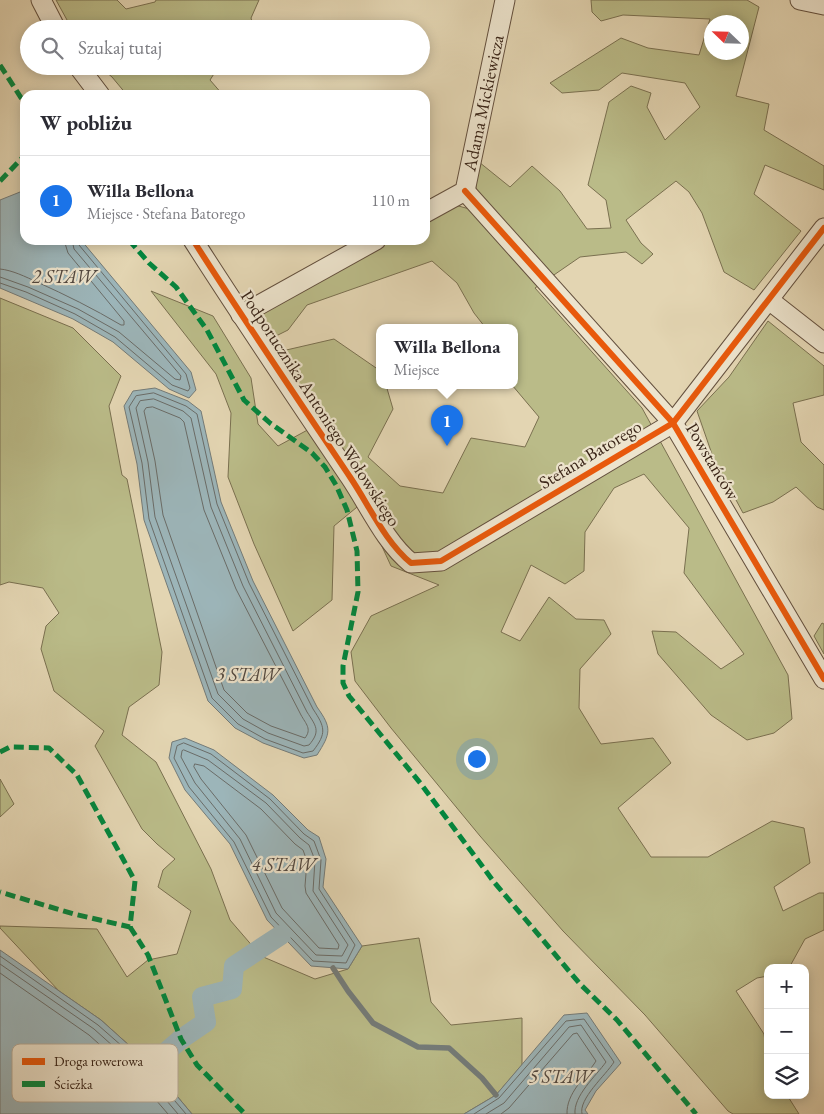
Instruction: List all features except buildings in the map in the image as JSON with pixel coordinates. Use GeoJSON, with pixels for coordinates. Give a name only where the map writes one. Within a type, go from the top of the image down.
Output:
{"type":"FeatureCollection","features":[{"type":"Feature","properties":{"kind":"street"},"geometry":{"type":"LineString","coordinates":[[41,0],[51,20]]}},
{"type":"Feature","properties":{"kind":"street","name":"Adama Mickiewicza"},"geometry":{"type":"LineString","coordinates":[[430,210],[465,191],[505,0]]}},
{"type":"Feature","properties":{"kind":"street"},"geometry":{"type":"LineString","coordinates":[[800,0],[824,5]]}},
{"type":"Feature","properties":{"kind":"street"},"geometry":{"type":"LineString","coordinates":[[85,75],[96,90]]}},
{"type":"Feature","properties":{"kind":"street","name":"Powstańców"},"geometry":{"type":"LineString","coordinates":[[465,191],[673,423],[824,679]]}},
{"type":"Feature","properties":{"kind":"street","name":"Stefana Batorego"},"geometry":{"type":"LineString","coordinates":[[441,561],[673,423],[824,228]]}},
{"type":"Feature","properties":{"kind":"street","name":"Podporucznika Antoniego Wołowskiego"},"geometry":{"type":"LineString","coordinates":[[196,245],[241,315],[362,494],[397,552],[411,563],[441,561]]}},
{"type":"Feature","properties":{"kind":"street"},"geometry":{"type":"LineString","coordinates":[[241,315],[367,245]]}},
{"type":"Feature","properties":{"kind":"street"},"geometry":{"type":"LineString","coordinates":[[769,300],[824,343]]}},
{"type":"Feature","properties":{"kind":"green space"},"geometry":{"type":"Polygon","coordinates":[[[56,0],[117,0],[126,9],[155,2],[156,0],[259,0],[252,20],[67,20],[56,0]]]}},
{"type":"Feature","properties":{"kind":"green space"},"geometry":{"type":"Polygon","coordinates":[[[591,0],[747,0],[759,7],[749,46],[749,15],[704,15],[704,19],[623,15],[601,21],[592,12],[591,0]]]}},
{"type":"Feature","properties":{"kind":"green space"},"geometry":{"type":"Polygon","coordinates":[[[621,38],[648,48],[699,55],[704,39],[704,60],[745,60],[736,96],[769,104],[764,130],[824,166],[824,190],[765,165],[754,194],[801,231],[754,290],[724,272],[702,213],[689,192],[676,181],[626,220],[641,243],[653,254],[642,264],[626,252],[580,257],[535,288],[642,408],[788,675],[792,719],[774,733],[747,740],[711,715],[658,654],[652,631],[676,632],[721,669],[744,654],[684,573],[689,528],[644,474],[614,488],[585,532],[584,571],[565,584],[531,565],[501,632],[520,641],[549,597],[576,619],[604,620],[611,634],[580,669],[579,708],[601,744],[653,738],[671,763],[618,808],[651,857],[708,857],[772,821],[804,828],[810,863],[774,887],[783,911],[819,893],[824,893],[824,930],[805,939],[791,964],[764,964],[764,977],[757,978],[736,991],[764,1034],[764,1099],[790,1099],[799,1114],[733,1114],[728,1111],[645,1015],[563,931],[480,836],[355,681],[351,652],[371,616],[439,585],[391,566],[362,503],[334,526],[332,600],[293,631],[254,544],[228,477],[231,413],[216,374],[151,291],[213,316],[251,378],[258,424],[278,446],[313,427],[279,366],[282,351],[334,339],[376,368],[376,389],[387,389],[393,409],[368,457],[400,486],[443,493],[471,438],[525,447],[539,417],[515,389],[518,389],[518,324],[483,324],[457,283],[432,261],[307,305],[288,330],[274,337],[256,315],[382,245],[430,245],[430,219],[455,205],[473,210],[479,162],[510,187],[532,166],[560,191],[587,229],[611,228],[606,200],[588,185],[609,102],[631,86],[651,93],[647,107],[665,140],[700,107],[685,83],[622,73],[599,90],[562,93],[550,83],[621,38]]]}},
{"type":"Feature","properties":{"kind":"green space"},"geometry":{"type":"Polygon","coordinates":[[[110,75],[213,75],[210,80],[219,90],[123,90],[110,75]]]}},
{"type":"Feature","properties":{"kind":"green space"},"geometry":{"type":"Polygon","coordinates":[[[0,298],[73,328],[121,376],[109,406],[122,475],[127,479],[162,652],[159,685],[129,707],[122,735],[156,762],[211,869],[230,920],[261,956],[315,979],[348,969],[362,946],[419,938],[431,1002],[451,1025],[522,1018],[522,1065],[496,1095],[464,1114],[192,1114],[178,1097],[178,1044],[128,1044],[101,1020],[59,991],[0,926],[97,929],[127,977],[148,960],[177,954],[191,911],[158,887],[163,870],[175,859],[142,829],[95,746],[104,731],[54,691],[41,649],[46,626],[59,613],[43,588],[9,582],[0,585],[0,298]]]}},
{"type":"Feature","properties":{"kind":"green space"},"geometry":{"type":"Polygon","coordinates":[[[768,321],[824,366],[824,395],[793,403],[801,442],[824,465],[824,510],[817,507],[796,487],[773,502],[743,513],[713,457],[697,411],[729,377],[768,321]]]}},
{"type":"Feature","properties":{"kind":"green space"},"geometry":{"type":"Polygon","coordinates":[[[822,623],[824,624],[824,654],[814,636],[822,623]]]}},
{"type":"Feature","properties":{"kind":"green space"},"geometry":{"type":"Polygon","coordinates":[[[0,779],[14,804],[0,817],[0,779]]]}},
{"type":"Feature","properties":{"kind":"water","name":"2 STAW"},"geometry":{"type":"Polygon","coordinates":[[[20,192],[20,245],[85,245],[191,372],[196,390],[189,398],[169,389],[113,342],[73,319],[0,288],[0,200],[20,192]]]}},
{"type":"Feature","properties":{"kind":"water","name":"3 STAW"},"geometry":{"type":"Polygon","coordinates":[[[155,388],[188,401],[201,411],[221,502],[253,581],[325,720],[328,731],[327,736],[317,755],[304,758],[263,743],[235,728],[208,701],[144,520],[137,464],[124,406],[133,391],[155,388]]]}},
{"type":"Feature","properties":{"kind":"water","name":"4 STAW"},"geometry":{"type":"Polygon","coordinates":[[[185,738],[214,750],[273,795],[308,830],[319,837],[326,859],[323,887],[362,946],[348,969],[311,966],[267,920],[230,844],[185,790],[169,758],[172,742],[185,738]]]}},
{"type":"Feature","properties":{"kind":"water"},"geometry":{"type":"Polygon","coordinates":[[[0,950],[101,1020],[128,1044],[12,1044],[12,1102],[178,1102],[178,1097],[192,1114],[0,1114],[0,950]]]}},
{"type":"Feature","properties":{"kind":"water","name":"5 STAW"},"geometry":{"type":"Polygon","coordinates":[[[587,1013],[621,1063],[596,1091],[585,1110],[588,1114],[464,1114],[496,1095],[564,1015],[587,1013]]]}},
{"type":"Feature","properties":{"kind":"waterway"},"geometry":{"type":"LineString","coordinates":[[175,1044],[206,1022],[202,997],[232,989],[234,966],[281,935]]}},
{"type":"Feature","properties":{"kind":"waterway"},"geometry":{"type":"LineString","coordinates":[[333,968],[373,1023],[418,1047],[449,1048],[482,1078],[496,1095]]}},
{"type":"Feature","properties":{"kind":"marked path"},"geometry":{"type":"LineString","coordinates":[[0,65],[20,96]]}},
{"type":"Feature","properties":{"kind":"marked path"},"geometry":{"type":"LineString","coordinates":[[0,181],[20,160]]}},
{"type":"Feature","properties":{"kind":"marked path"},"geometry":{"type":"LineString","coordinates":[[133,245],[149,263],[176,287],[207,330],[244,400],[270,423],[312,453],[325,467],[336,485],[347,510],[357,551],[358,592],[343,666],[343,683],[349,696],[421,784],[494,882],[580,984],[617,1020],[696,1114]]}},
{"type":"Feature","properties":{"kind":"marked path"},"geometry":{"type":"LineString","coordinates":[[0,752],[10,747],[49,748],[77,775],[135,881],[130,927],[74,914],[0,892]]}},
{"type":"Feature","properties":{"kind":"marked path"},"geometry":{"type":"LineString","coordinates":[[130,927],[148,955],[181,1039],[197,1065],[245,1114]]}},
{"type":"Feature","properties":{"kind":"cycle path"},"geometry":{"type":"LineString","coordinates":[[465,191],[673,423],[824,679]]}},
{"type":"Feature","properties":{"kind":"cycle path"},"geometry":{"type":"LineString","coordinates":[[196,245],[350,477],[385,534],[411,563],[441,561],[673,423],[824,228]]}},
{"type":"Feature","properties":{"kind":"place","name":"Willa Bellona"},"geometry":{"type":"Point","coordinates":[447,446]}}]}
